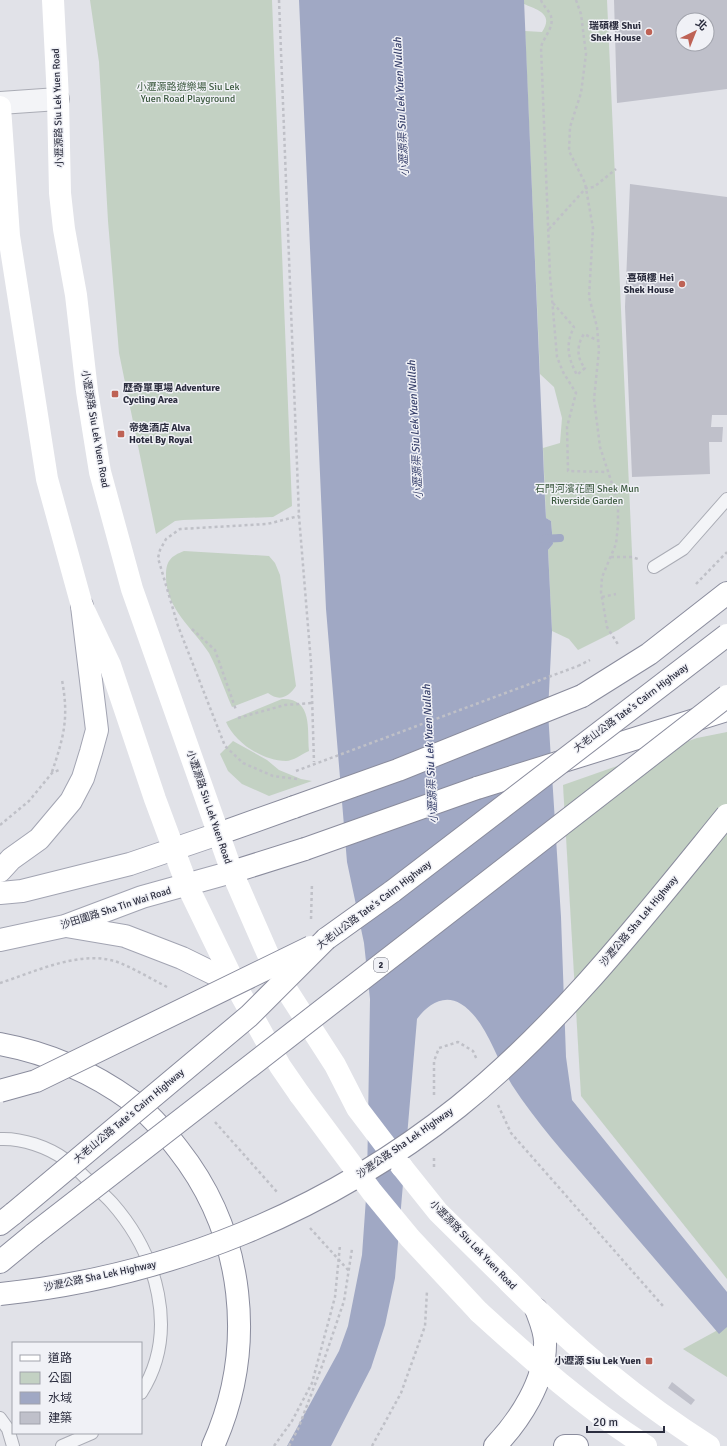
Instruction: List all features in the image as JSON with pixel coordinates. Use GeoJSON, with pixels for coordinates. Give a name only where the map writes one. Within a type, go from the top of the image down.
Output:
{"type":"FeatureCollection","features":[{"type":"Feature","properties":{"kind":"main road","name":"小瀝源路 Siu Lek Yuen Road"},"geometry":{"type":"LineString","coordinates":[[53,0],[58,99],[60,194],[64,229],[76,295],[87,391],[100,472],[132,589],[218,834],[232,872],[277,975],[335,1065],[357,1108],[438,1212],[562,1335],[608,1374],[684,1430],[710,1446]]}},
{"type":"Feature","properties":{"kind":"main road"},"geometry":{"type":"LineString","coordinates":[[0,107],[9,236],[47,480],[82,606],[97,730],[92,752],[83,778],[71,801],[40,839],[11,859],[0,871]]}},
{"type":"Feature","properties":{"kind":"main road"},"geometry":{"type":"LineString","coordinates":[[0,893],[22,891],[130,864],[398,770],[582,696],[649,654],[727,593]]}},
{"type":"Feature","properties":{"kind":"main road"},"geometry":{"type":"LineString","coordinates":[[82,606],[110,665],[173,849],[187,885],[235,984],[280,1066],[300,1096],[372,1192],[405,1233],[479,1312],[541,1369],[578,1400],[646,1446]]}},
{"type":"Feature","properties":{"kind":"main road","name":"大老山公路 Tate's Cairn Highway"},"geometry":{"type":"LineString","coordinates":[[0,1224],[249,1016],[326,939],[393,891],[727,635]]}},
{"type":"Feature","properties":{"kind":"main road","name":"2"},"geometry":{"type":"LineString","coordinates":[[0,1262],[727,696]]}},
{"type":"Feature","properties":{"kind":"main road","name":"沙田圍路 Sha Tin Wai Road"},"geometry":{"type":"LineString","coordinates":[[0,940],[65,926],[142,897],[232,872],[305,849],[477,788],[727,710]]}},
{"type":"Feature","properties":{"kind":"main road","name":"沙瀝公路 Sha Lek Highway"},"geometry":{"type":"LineString","coordinates":[[0,1294],[70,1284],[128,1272],[181,1257],[218,1244],[278,1219],[327,1195],[412,1142],[459,1106],[546,1026],[589,980],[652,907],[727,815]]}},
{"type":"Feature","properties":{"kind":"main road"},"geometry":{"type":"LineString","coordinates":[[65,926],[125,936],[182,958],[235,984]]}},
{"type":"Feature","properties":{"kind":"main road"},"geometry":{"type":"LineString","coordinates":[[0,1091],[36,1081],[326,939]]}},
{"type":"Feature","properties":{"kind":"main road"},"geometry":{"type":"LineString","coordinates":[[0,1044],[44,1054],[63,1061],[88,1074],[133,1102],[153,1120],[186,1159],[213,1205],[224,1231],[236,1276],[240,1331],[234,1384],[227,1409],[213,1446]]}},
{"type":"Feature","properties":{"kind":"main road"},"geometry":{"type":"LineString","coordinates":[[495,1446],[511,1428],[522,1410],[535,1387],[541,1369],[545,1345],[542,1328],[536,1309]]}},
{"type":"Feature","properties":{"kind":"main road"},"geometry":{"type":"LineString","coordinates":[[565,1446],[577,1446]]}},
{"type":"Feature","properties":{"kind":"street"},"geometry":{"type":"LineString","coordinates":[[0,104],[58,99]]}},
{"type":"Feature","properties":{"kind":"lane"},"geometry":{"type":"LineString","coordinates":[[654,567],[683,549],[727,499]]}},
{"type":"Feature","properties":{"kind":"lane"},"geometry":{"type":"LineString","coordinates":[[0,1139],[10,1139],[31,1144],[66,1160],[112,1203],[139,1244],[152,1272],[159,1293],[162,1328],[160,1346],[156,1361],[150,1378],[142,1391]]}},
{"type":"Feature","properties":{"kind":"lane"},"geometry":{"type":"LineString","coordinates":[[0,1418],[8,1428],[13,1446]]}},
{"type":"Feature","properties":{"kind":"lane"},"geometry":{"type":"LineString","coordinates":[[62,1446],[90,1434]]}},
{"type":"Feature","properties":{"kind":"path"},"geometry":{"type":"LineString","coordinates":[[279,0],[300,516],[311,663],[314,762]]}},
{"type":"Feature","properties":{"kind":"path"},"geometry":{"type":"LineString","coordinates":[[541,0],[542,5],[551,15],[552,23],[541,47],[549,229],[557,357],[563,372],[576,393],[567,427],[568,471],[608,472]]}},
{"type":"Feature","properties":{"kind":"path"},"geometry":{"type":"LineString","coordinates":[[576,0],[584,33],[586,54],[581,93],[568,138],[569,151],[586,188],[593,228],[589,297],[599,341],[594,399],[600,447],[618,502],[616,544],[602,577],[602,597],[607,627],[619,646]]}},
{"type":"Feature","properties":{"kind":"path"},"geometry":{"type":"LineString","coordinates":[[549,229],[586,188],[594,187],[616,169]]}},
{"type":"Feature","properties":{"kind":"path"},"geometry":{"type":"LineString","coordinates":[[553,303],[574,327],[569,340],[568,354],[577,375],[585,368],[578,355],[580,340],[584,334],[599,341]]}},
{"type":"Feature","properties":{"kind":"path"},"geometry":{"type":"LineString","coordinates":[[299,779],[273,776],[243,763],[225,746],[178,626],[158,558],[160,550],[166,539],[180,529],[267,524],[300,516]]}},
{"type":"Feature","properties":{"kind":"path"},"geometry":{"type":"LineString","coordinates":[[690,590],[727,552]]}},
{"type":"Feature","properties":{"kind":"path"},"geometry":{"type":"LineString","coordinates":[[611,557],[632,557],[654,567]]}},
{"type":"Feature","properties":{"kind":"path"},"geometry":{"type":"LineString","coordinates":[[602,597],[616,594]]}},
{"type":"Feature","properties":{"kind":"path"},"geometry":{"type":"LineString","coordinates":[[192,629],[215,650],[236,710]]}},
{"type":"Feature","properties":{"kind":"path"},"geometry":{"type":"LineString","coordinates":[[613,649],[625,642]]}},
{"type":"Feature","properties":{"kind":"path"},"geometry":{"type":"LineString","coordinates":[[296,771],[578,666],[596,657]]}},
{"type":"Feature","properties":{"kind":"path"},"geometry":{"type":"LineString","coordinates":[[0,825],[29,801],[52,773],[63,739],[66,720],[62,680]]}},
{"type":"Feature","properties":{"kind":"path"},"geometry":{"type":"LineString","coordinates":[[238,718],[285,705],[312,703]]}},
{"type":"Feature","properties":{"kind":"path"},"geometry":{"type":"LineString","coordinates":[[52,773],[66,768]]}},
{"type":"Feature","properties":{"kind":"path"},"geometry":{"type":"LineString","coordinates":[[0,983],[63,962],[78,959],[94,959],[119,962],[175,991]]}},
{"type":"Feature","properties":{"kind":"path"},"geometry":{"type":"LineString","coordinates":[[434,1100],[434,1061],[439,1048],[458,1042],[473,1051],[479,1064]]}},
{"type":"Feature","properties":{"kind":"path"},"geometry":{"type":"LineString","coordinates":[[495,1099],[511,1133],[663,1306]]}},
{"type":"Feature","properties":{"kind":"path"},"geometry":{"type":"LineString","coordinates":[[211,1117],[280,1194]]}},
{"type":"Feature","properties":{"kind":"path"},"geometry":{"type":"LineString","coordinates":[[434,1154],[434,1170]]}},
{"type":"Feature","properties":{"kind":"path"},"geometry":{"type":"LineString","coordinates":[[306,1224],[349,1271]]}},
{"type":"Feature","properties":{"kind":"path"},"geometry":{"type":"LineString","coordinates":[[274,1446],[292,1421],[312,1383],[335,1297],[340,1244]]}},
{"type":"Feature","properties":{"kind":"path"},"geometry":{"type":"LineString","coordinates":[[289,1446],[298,1429],[322,1366],[344,1300],[352,1249]]}},
{"type":"Feature","properties":{"kind":"path"},"geometry":{"type":"LineString","coordinates":[[372,1446],[401,1393],[425,1326],[427,1287]]}},
{"type":"Feature","properties":{"kind":"green space","name":"小瀝源路遊樂場 Siu Lek Yuen Road Playground"},"geometry":{"type":"Polygon","coordinates":[[[90,0],[272,0],[292,506],[273,517],[175,521],[156,534],[119,353],[108,221],[99,62],[90,0]]]}},
{"type":"Feature","properties":{"kind":"green space","name":"石門河濱花園 Shek Mun Riverside Garden"},"geometry":{"type":"Polygon","coordinates":[[[524,0],[607,0],[635,619],[618,630],[578,650],[569,639],[552,631],[548,550],[553,544],[551,521],[546,518],[543,448],[560,443],[562,418],[554,387],[540,374],[525,31],[542,32],[546,21],[543,14],[524,4],[524,0]]]}},
{"type":"Feature","properties":{"kind":"green space"},"geometry":{"type":"Polygon","coordinates":[[[184,551],[269,556],[275,563],[280,575],[296,686],[290,693],[280,698],[272,696],[268,693],[232,707],[209,653],[181,617],[170,598],[167,587],[167,566],[173,557],[184,551]]]}},
{"type":"Feature","properties":{"kind":"green space"},"geometry":{"type":"Polygon","coordinates":[[[282,699],[292,700],[304,709],[308,725],[309,751],[289,761],[268,758],[259,754],[243,744],[230,730],[226,722],[282,699]]]}},
{"type":"Feature","properties":{"kind":"green space"},"geometry":{"type":"Polygon","coordinates":[[[727,732],[727,1279],[581,1096],[563,785],[697,738],[727,732]]]}},
{"type":"Feature","properties":{"kind":"green space"},"geometry":{"type":"Polygon","coordinates":[[[233,741],[267,760],[279,770],[301,779],[312,781],[269,796],[242,784],[228,771],[220,754],[233,741]]]}},
{"type":"Feature","properties":{"kind":"green space"},"geometry":{"type":"Polygon","coordinates":[[[727,1325],[727,1377],[683,1349],[727,1325]]]}},
{"type":"Feature","properties":{"kind":"water","name":"小瀝源渠 Siu Lek Yuen Nullah"},"geometry":{"type":"Polygon","coordinates":[[[299,0],[524,0],[545,500],[546,518],[551,521],[553,544],[548,550],[552,631],[548,712],[561,917],[566,1057],[572,1100],[727,1292],[727,1327],[719,1334],[541,1125],[512,1085],[484,1030],[470,1011],[455,1001],[442,1000],[436,1002],[426,1009],[417,1019],[395,1278],[385,1325],[371,1368],[331,1446],[287,1446],[339,1351],[348,1326],[362,1255],[367,1184],[370,999],[364,943],[347,862],[326,609],[299,0]]]}},
{"type":"Feature","properties":{"kind":"building"},"geometry":{"type":"Polygon","coordinates":[[[614,0],[727,0],[727,89],[617,103],[614,0]]]}},
{"type":"Feature","properties":{"kind":"building"},"geometry":{"type":"Polygon","coordinates":[[[630,184],[727,197],[727,415],[712,415],[711,427],[723,427],[722,442],[709,442],[710,474],[632,477],[625,307],[630,184]]]}},
{"type":"Feature","properties":{"kind":"building"},"geometry":{"type":"Polygon","coordinates":[[[672,1382],[695,1400],[691,1405],[668,1388],[672,1382]]]}},
{"type":"Feature","properties":{"kind":"waterway"},"geometry":{"type":"LineString","coordinates":[[543,539],[560,538]]}},
{"type":"Feature","properties":{"kind":"place","name":"瑞碩樓 Shui Shek House"},"geometry":{"type":"Point","coordinates":[649,32]}},
{"type":"Feature","properties":{"kind":"place","name":"喜碩樓 Hei Shek House"},"geometry":{"type":"Point","coordinates":[682,284]}},
{"type":"Feature","properties":{"kind":"place","name":"歷奇單車場 Adventure Cycling Area"},"geometry":{"type":"Point","coordinates":[115,394]}},
{"type":"Feature","properties":{"kind":"place","name":"帝逸酒店 Alva Hotel By Royal"},"geometry":{"type":"Point","coordinates":[121,434]}},
{"type":"Feature","properties":{"kind":"place","name":"小瀝源 Siu Lek Yuen"},"geometry":{"type":"Point","coordinates":[649,1361]}}]}
